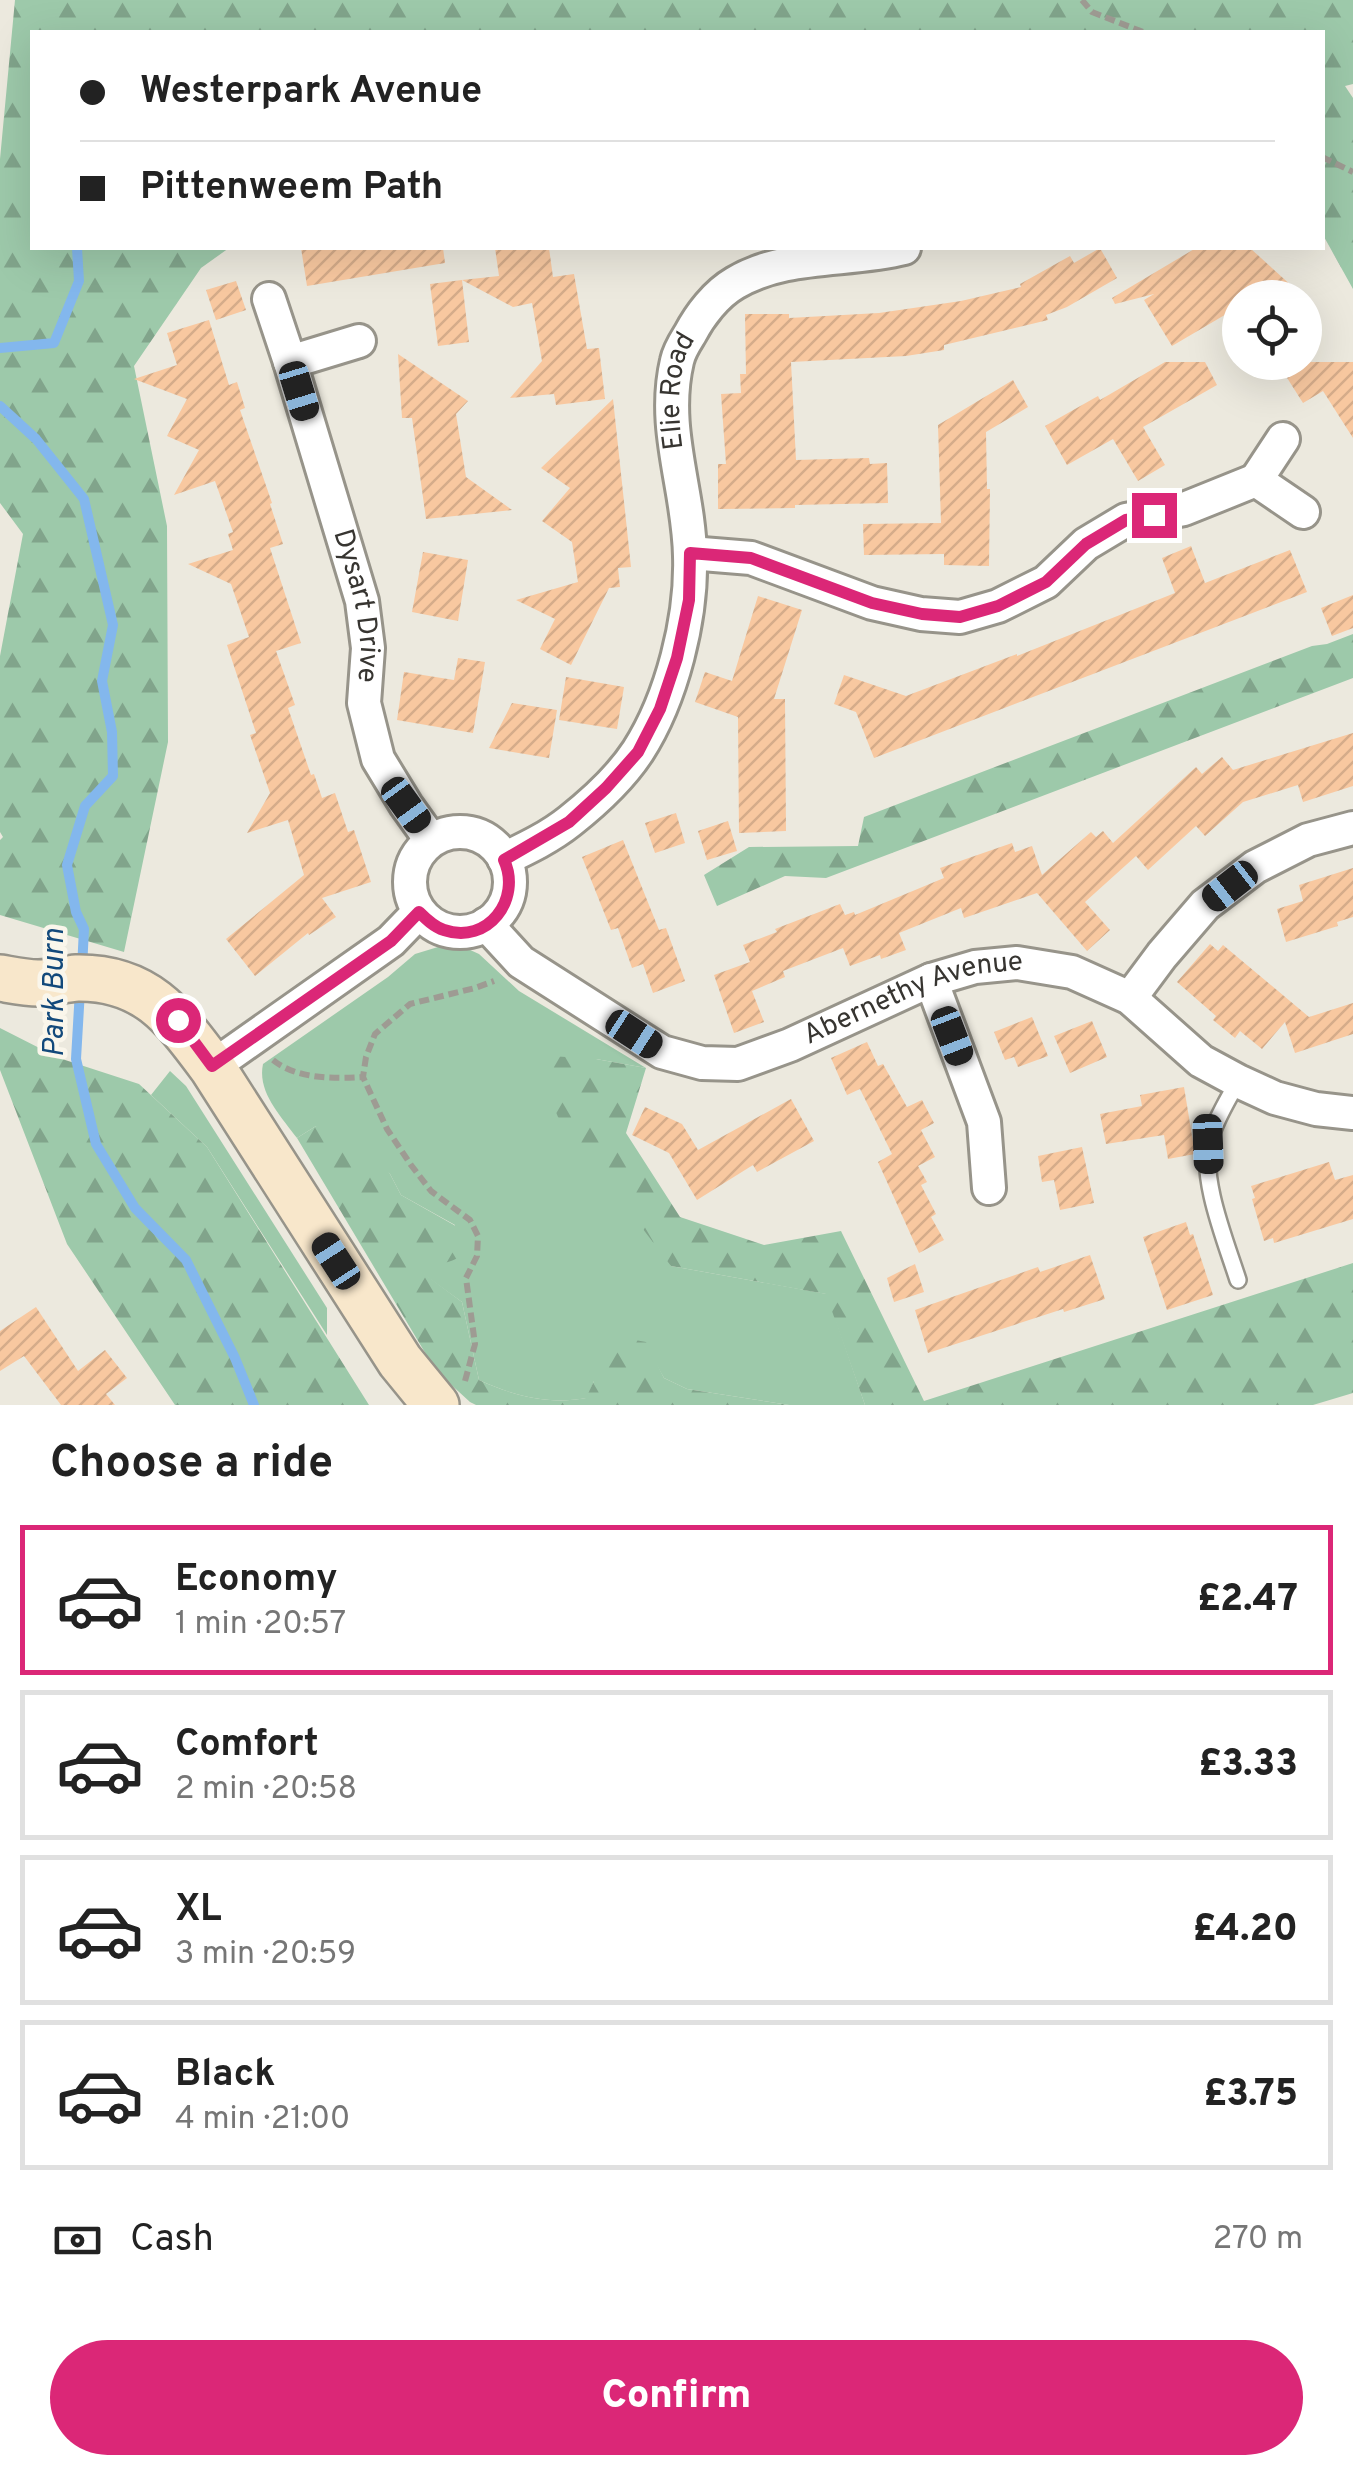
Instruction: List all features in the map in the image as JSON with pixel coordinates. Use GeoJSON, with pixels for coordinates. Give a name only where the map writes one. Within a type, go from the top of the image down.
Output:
{"type":"FeatureCollection","features":[{"type":"Feature","properties":{"kind":"street","name":"Elie Road"},"geometry":{"type":"LineString","coordinates":[[504,860],[569,822],[606,788],[638,752],[660,709],[677,658],[689,600],[690,553],[670,414],[677,357],[700,315],[733,284],[778,265],[895,250]]}},
{"type":"Feature","properties":{"kind":"street","name":"Dysart Drive"},"geometry":{"type":"LineString","coordinates":[[269,299],[362,601],[368,648],[364,703],[378,760],[431,840]]}},
{"type":"Feature","properties":{"kind":"street"},"geometry":{"type":"LineString","coordinates":[[290,362],[358,341]]}},
{"type":"Feature","properties":{"kind":"street"},"geometry":{"type":"LineString","coordinates":[[690,553],[751,558],[872,603],[922,614],[960,617],[998,606],[1046,582],[1086,544],[1126,520],[1184,509],[1256,480],[1283,439]]}},
{"type":"Feature","properties":{"kind":"street"},"geometry":{"type":"LineString","coordinates":[[1256,480],[1303,512]]}},
{"type":"Feature","properties":{"kind":"street"},"geometry":{"type":"LineString","coordinates":[[1130,998],[1205,905],[1255,866],[1308,840],[1353,828]]}},
{"type":"Feature","properties":{"kind":"street"},"geometry":{"type":"LineString","coordinates":[[465,831],[496,846],[509,870],[510,888],[506,904],[494,919],[462,932],[444,930],[419,912],[411,896],[409,879],[413,862],[431,840],[447,832],[465,831]]}},
{"type":"Feature","properties":{"kind":"street"},"geometry":{"type":"LineString","coordinates":[[212,1066],[391,941],[419,912]]}},
{"type":"Feature","properties":{"kind":"street","name":"Abernethy Avenue"},"geometry":{"type":"LineString","coordinates":[[486,924],[521,962],[662,1052],[702,1063],[738,1064],[790,1045],[931,980],[975,968],[1016,963],[1072,972],[1130,998],[1201,1061],[1275,1098],[1316,1109],[1353,1113]]}},
{"type":"Feature","properties":{"kind":"street"},"geometry":{"type":"LineString","coordinates":[[0,978],[37,983],[76,978],[105,980],[137,990],[178,1020],[212,1066],[400,1361],[449,1396]]}},
{"type":"Feature","properties":{"kind":"street"},"geometry":{"type":"LineString","coordinates":[[931,980],[984,1122],[989,1188]]}},
{"type":"Feature","properties":{"kind":"lane"},"geometry":{"type":"LineString","coordinates":[[1238,1081],[1208,1144],[1210,1190],[1238,1280]]}},
{"type":"Feature","properties":{"kind":"path"},"geometry":{"type":"LineString","coordinates":[[1082,0],[1092,12],[1138,30]]}},
{"type":"Feature","properties":{"kind":"path"},"geometry":{"type":"LineString","coordinates":[[1325,159],[1353,172]]}},
{"type":"Feature","properties":{"kind":"path"},"geometry":{"type":"LineString","coordinates":[[449,1396],[470,1369],[475,1344],[466,1278],[477,1256],[478,1236],[470,1220],[430,1191],[387,1129],[363,1078],[366,1057],[375,1034],[410,1004],[494,981],[521,962]]}},
{"type":"Feature","properties":{"kind":"path"},"geometry":{"type":"LineString","coordinates":[[250,1040],[279,1065],[336,1079],[363,1078]]}},
{"type":"Feature","properties":{"kind":"green space"},"geometry":{"type":"Polygon","coordinates":[[[15,0],[1353,0],[1353,84],[1345,86],[1353,98],[1353,289],[1325,239],[1325,30],[30,30],[30,250],[226,250],[201,268],[134,366],[167,526],[168,742],[124,952],[0,915],[0,656],[23,534],[0,503],[0,159],[15,0]]]}},
{"type":"Feature","properties":{"kind":"green space"},"geometry":{"type":"Polygon","coordinates":[[[1353,634],[1353,678],[826,878],[785,876],[717,906],[704,875],[749,847],[858,846],[864,817],[1312,646],[1353,634]]]}},
{"type":"Feature","properties":{"kind":"green space"},"geometry":{"type":"Polygon","coordinates":[[[457,944],[479,954],[519,991],[646,1068],[596,1059],[671,1266],[827,1294],[865,1405],[789,1405],[687,1389],[664,1378],[655,1362],[594,1381],[587,1398],[573,1400],[531,1398],[479,1380],[462,1302],[419,1271],[419,1258],[455,1225],[401,1195],[390,1174],[316,1126],[297,1138],[272,1103],[262,1074],[263,1064],[415,954],[457,944]]]}},
{"type":"Feature","properties":{"kind":"green space"},"geometry":{"type":"Polygon","coordinates":[[[0,1028],[59,1058],[139,1084],[207,1147],[369,1405],[175,1405],[67,1244],[0,1070],[0,1028]]]}},
{"type":"Feature","properties":{"kind":"green space"},"geometry":{"type":"Polygon","coordinates":[[[551,1056],[646,1068],[626,1133],[680,1217],[764,1245],[841,1231],[924,1401],[1353,1263],[1353,1393],[1313,1405],[865,1405],[826,1294],[671,1266],[558,1117],[540,1074],[551,1056]]]}},
{"type":"Feature","properties":{"kind":"green space"},"geometry":{"type":"Polygon","coordinates":[[[170,1071],[186,1086],[327,1308],[327,1335],[207,1147],[151,1095],[170,1071]]]}},
{"type":"Feature","properties":{"kind":"green space"},"geometry":{"type":"Polygon","coordinates":[[[316,1126],[343,1129],[390,1174],[401,1195],[454,1225],[463,1242],[459,1257],[444,1263],[420,1259],[419,1270],[462,1302],[479,1380],[532,1398],[586,1398],[594,1381],[588,1357],[608,1342],[628,1339],[646,1342],[664,1378],[687,1389],[789,1405],[470,1402],[436,1371],[297,1138],[316,1126]]]}},
{"type":"Feature","properties":{"kind":"building"},"geometry":{"type":"Polygon","coordinates":[[[301,250],[443,250],[445,263],[307,286],[301,250]]]}},
{"type":"Feature","properties":{"kind":"building"},"geometry":{"type":"Polygon","coordinates":[[[495,250],[549,250],[553,277],[574,274],[587,349],[599,348],[605,399],[556,405],[554,394],[510,398],[542,361],[532,303],[513,307],[462,280],[499,276],[495,250]]]}},
{"type":"Feature","properties":{"kind":"building"},"geometry":{"type":"Polygon","coordinates":[[[1101,250],[1117,278],[1046,315],[1048,320],[944,345],[944,350],[906,356],[791,362],[796,460],[869,458],[870,464],[887,463],[888,503],[718,509],[718,464],[726,464],[721,394],[741,393],[740,374],[746,374],[745,314],[789,314],[789,318],[879,313],[961,301],[1021,287],[1020,284],[1070,256],[1074,263],[1101,250]]]}},
{"type":"Feature","properties":{"kind":"building"},"geometry":{"type":"Polygon","coordinates":[[[1193,250],[1252,250],[1285,280],[1222,280],[1222,317],[1172,346],[1144,300],[1154,294],[1115,304],[1112,298],[1193,250]]]}},
{"type":"Feature","properties":{"kind":"building"},"geometry":{"type":"Polygon","coordinates":[[[462,280],[469,342],[438,346],[430,284],[462,280]]]}},
{"type":"Feature","properties":{"kind":"building"},"geometry":{"type":"Polygon","coordinates":[[[236,281],[246,310],[216,320],[206,290],[236,281]]]}},
{"type":"Feature","properties":{"kind":"building"},"geometry":{"type":"Polygon","coordinates":[[[209,320],[229,385],[237,382],[245,408],[240,410],[283,544],[270,548],[301,643],[276,651],[295,705],[288,708],[311,775],[314,774],[322,798],[335,793],[348,832],[354,830],[371,882],[322,898],[336,917],[308,933],[255,976],[226,939],[304,875],[288,820],[247,833],[270,793],[250,735],[256,733],[227,645],[249,637],[231,584],[188,564],[233,550],[228,534],[233,532],[215,481],[174,495],[199,450],[167,436],[187,399],[134,379],[177,365],[167,333],[209,320]]]}},
{"type":"Feature","properties":{"kind":"building"},"geometry":{"type":"Polygon","coordinates":[[[398,354],[468,401],[456,414],[466,477],[512,510],[426,519],[412,418],[402,418],[398,354]]]}},
{"type":"Feature","properties":{"kind":"building"},"geometry":{"type":"Polygon","coordinates":[[[1165,362],[1205,362],[1217,385],[1143,427],[1165,465],[1138,481],[1113,439],[1067,465],[1045,426],[1165,362]]]}},
{"type":"Feature","properties":{"kind":"building"},"geometry":{"type":"Polygon","coordinates":[[[1322,362],[1353,362],[1353,438],[1323,391],[1303,403],[1288,380],[1322,380],[1322,362]]]}},
{"type":"Feature","properties":{"kind":"building"},"geometry":{"type":"Polygon","coordinates":[[[1013,380],[1028,407],[986,432],[989,566],[944,565],[944,554],[864,555],[863,524],[941,523],[938,425],[1013,380]]]}},
{"type":"Feature","properties":{"kind":"building"},"geometry":{"type":"Polygon","coordinates":[[[613,399],[631,567],[618,568],[620,587],[609,588],[571,665],[540,649],[555,619],[516,600],[578,582],[572,542],[542,521],[570,488],[541,468],[613,399]]]}},
{"type":"Feature","properties":{"kind":"building"},"geometry":{"type":"Polygon","coordinates":[[[1191,546],[1205,583],[1290,550],[1307,592],[874,758],[856,712],[834,704],[844,675],[906,696],[1175,593],[1162,558],[1191,546]]]}},
{"type":"Feature","properties":{"kind":"building"},"geometry":{"type":"Polygon","coordinates":[[[423,552],[468,560],[458,621],[412,612],[423,552]]]}},
{"type":"Feature","properties":{"kind":"building"},"geometry":{"type":"Polygon","coordinates":[[[1353,595],[1353,628],[1332,636],[1321,608],[1353,595]]]}},
{"type":"Feature","properties":{"kind":"building"},"geometry":{"type":"Polygon","coordinates":[[[758,596],[802,610],[774,699],[785,699],[786,831],[739,833],[738,717],[695,702],[705,672],[732,681],[758,596]]]}},
{"type":"Feature","properties":{"kind":"building"},"geometry":{"type":"Polygon","coordinates":[[[458,658],[485,662],[473,733],[397,720],[404,672],[454,680],[458,658]]]}},
{"type":"Feature","properties":{"kind":"building"},"geometry":{"type":"Polygon","coordinates":[[[566,677],[624,687],[617,729],[559,720],[566,677]]]}},
{"type":"Feature","properties":{"kind":"building"},"geometry":{"type":"Polygon","coordinates":[[[512,703],[557,710],[549,758],[489,748],[512,703]]]}},
{"type":"Feature","properties":{"kind":"building"},"geometry":{"type":"Polygon","coordinates":[[[1353,733],[1353,786],[1303,802],[1298,785],[1243,802],[1205,836],[1196,826],[1148,870],[1136,856],[1085,902],[1110,930],[1087,951],[1037,893],[964,918],[961,908],[899,933],[906,950],[881,959],[880,955],[850,966],[843,948],[783,971],[785,977],[752,991],[764,1022],[734,1033],[714,975],[750,962],[743,945],[777,932],[775,929],[840,904],[845,915],[855,915],[944,878],[940,868],[1012,843],[1015,852],[1032,846],[1042,875],[1091,832],[1096,837],[1103,831],[1113,843],[1196,767],[1202,774],[1222,757],[1233,770],[1353,733]]]}},
{"type":"Feature","properties":{"kind":"building"},"geometry":{"type":"Polygon","coordinates":[[[676,813],[685,843],[655,853],[645,823],[676,813]]]}},
{"type":"Feature","properties":{"kind":"building"},"geometry":{"type":"Polygon","coordinates":[[[728,821],[737,851],[707,860],[698,831],[728,821]]]}},
{"type":"Feature","properties":{"kind":"building"},"geometry":{"type":"Polygon","coordinates":[[[623,840],[659,930],[666,928],[685,981],[653,993],[643,964],[632,968],[618,928],[611,930],[582,857],[623,840]]]}},
{"type":"Feature","properties":{"kind":"building"},"geometry":{"type":"Polygon","coordinates":[[[1353,868],[1353,917],[1337,922],[1338,926],[1286,942],[1277,909],[1303,901],[1299,885],[1353,868]]]}},
{"type":"Feature","properties":{"kind":"building"},"geometry":{"type":"Polygon","coordinates":[[[1210,944],[1218,951],[1223,945],[1309,1017],[1353,1003],[1353,1034],[1295,1053],[1285,1022],[1262,1049],[1240,1031],[1235,1038],[1177,982],[1210,944]]]}},
{"type":"Feature","properties":{"kind":"building"},"geometry":{"type":"Polygon","coordinates":[[[1032,1017],[1048,1056],[1018,1067],[1014,1057],[1005,1060],[994,1032],[1032,1017]]]}},
{"type":"Feature","properties":{"kind":"building"},"geometry":{"type":"Polygon","coordinates":[[[1092,1021],[1107,1057],[1070,1073],[1054,1036],[1092,1021]]]}},
{"type":"Feature","properties":{"kind":"building"},"geometry":{"type":"Polygon","coordinates":[[[867,1042],[878,1066],[883,1064],[907,1107],[922,1100],[934,1123],[921,1130],[935,1157],[918,1166],[927,1182],[921,1185],[936,1214],[931,1217],[944,1240],[919,1253],[878,1162],[892,1154],[860,1089],[847,1095],[831,1058],[867,1042]]]}},
{"type":"Feature","properties":{"kind":"building"},"geometry":{"type":"Polygon","coordinates":[[[1184,1087],[1195,1154],[1168,1159],[1164,1135],[1106,1144],[1100,1114],[1142,1106],[1140,1095],[1184,1087]]]}},
{"type":"Feature","properties":{"kind":"building"},"geometry":{"type":"Polygon","coordinates":[[[791,1099],[814,1141],[757,1172],[753,1165],[697,1200],[669,1153],[632,1135],[645,1107],[682,1124],[698,1150],[791,1099]]]}},
{"type":"Feature","properties":{"kind":"building"},"geometry":{"type":"Polygon","coordinates":[[[1082,1147],[1094,1203],[1060,1210],[1054,1180],[1042,1182],[1038,1156],[1082,1147]]]}},
{"type":"Feature","properties":{"kind":"building"},"geometry":{"type":"Polygon","coordinates":[[[1329,1162],[1335,1180],[1353,1175],[1353,1219],[1274,1243],[1273,1238],[1264,1241],[1251,1186],[1329,1162]]]}},
{"type":"Feature","properties":{"kind":"building"},"geometry":{"type":"Polygon","coordinates":[[[1186,1222],[1213,1295],[1167,1310],[1143,1237],[1186,1222]]]}},
{"type":"Feature","properties":{"kind":"building"},"geometry":{"type":"Polygon","coordinates":[[[1090,1255],[1105,1299],[928,1353],[915,1310],[1038,1267],[1040,1272],[1090,1255]]]}},
{"type":"Feature","properties":{"kind":"building"},"geometry":{"type":"Polygon","coordinates":[[[915,1264],[924,1292],[894,1302],[887,1278],[915,1264]]]}},
{"type":"Feature","properties":{"kind":"building"},"geometry":{"type":"Polygon","coordinates":[[[36,1307],[78,1371],[105,1350],[127,1378],[106,1394],[115,1405],[61,1405],[24,1356],[0,1371],[0,1331],[36,1307]]]}},
{"type":"Feature","properties":{"kind":"waterway","name":"Park Burn"},"geometry":{"type":"LineString","coordinates":[[0,348],[54,343],[79,281],[77,250]]}},
{"type":"Feature","properties":{"kind":"waterway","name":"Park Burn"},"geometry":{"type":"LineString","coordinates":[[0,406],[36,439],[84,499],[113,625],[102,681],[112,732],[113,776],[85,806],[67,865],[76,912],[84,929],[82,968]]}},
{"type":"Feature","properties":{"kind":"waterway","name":"Park Burn"},"geometry":{"type":"LineString","coordinates":[[80,990],[76,1059],[96,1144],[135,1208],[186,1260],[254,1405]]}},
{"type":"Feature","properties":{"kind":"route"},"geometry":{"type":"LineString","coordinates":[[178,1020],[212,1066],[391,941],[419,912],[444,930],[462,932],[494,919],[506,904],[510,888],[504,860],[569,822],[638,752],[660,709],[677,658],[689,600],[690,553],[751,558],[872,603],[922,614],[960,617],[998,606],[1046,582],[1086,544],[1126,520],[1154,515]]}}]}
